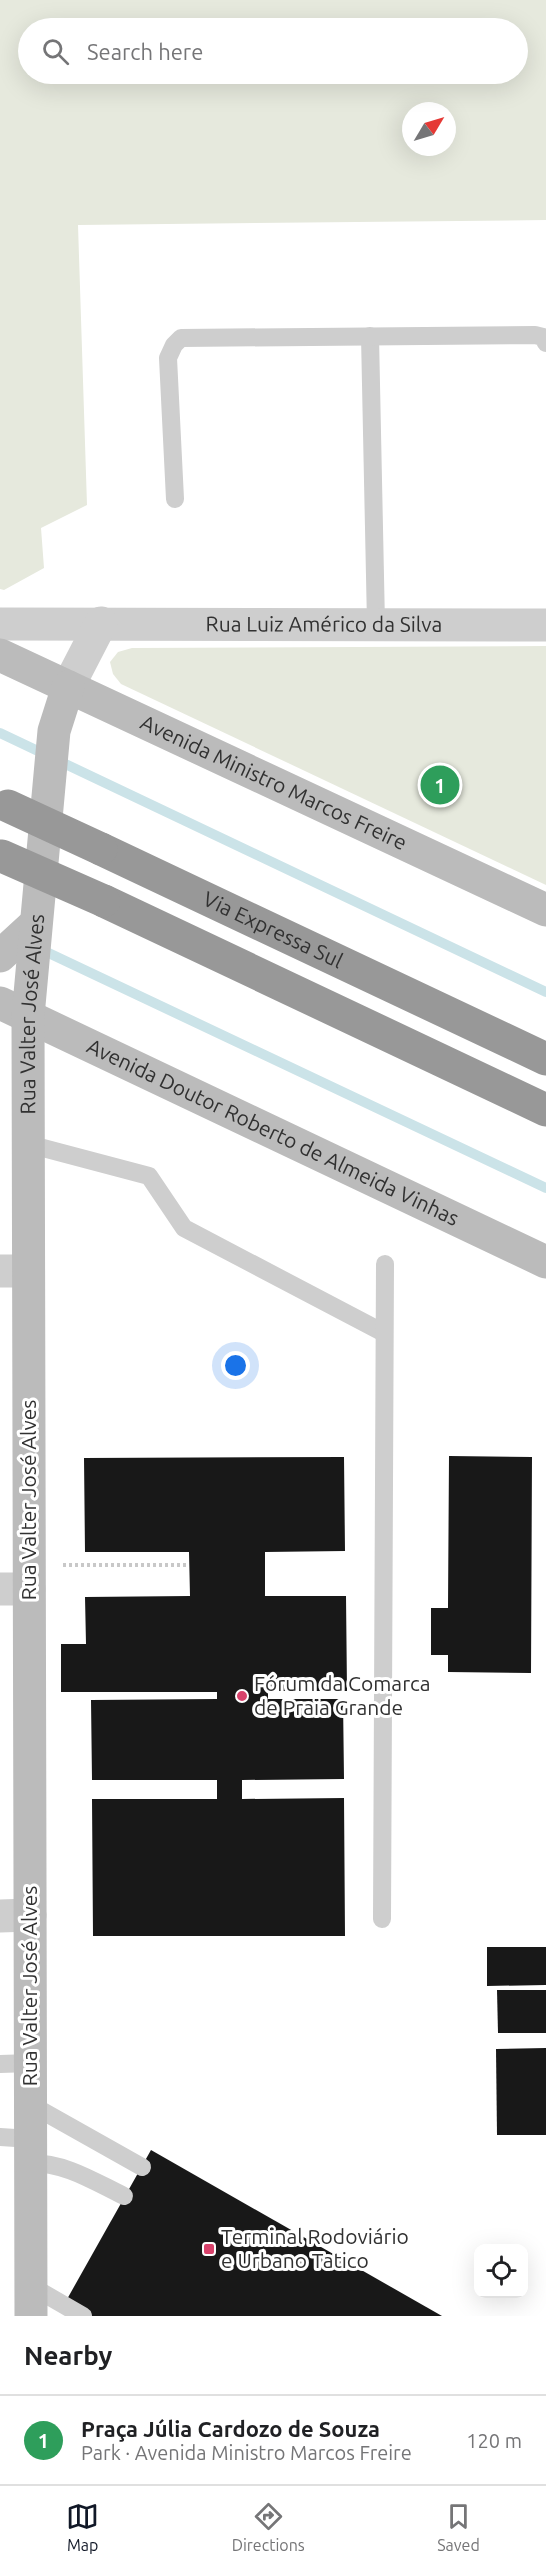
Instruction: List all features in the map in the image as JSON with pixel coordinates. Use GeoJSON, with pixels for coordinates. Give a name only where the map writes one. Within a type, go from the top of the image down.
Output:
{"type":"FeatureCollection","features":[{"type":"Feature","properties":{"kind":"highway","name":"Via Expressa Sul"},"geometry":{"type":"LineString","coordinates":[[4,804],[546,1059]]}},
{"type":"Feature","properties":{"kind":"highway"},"geometry":{"type":"LineString","coordinates":[[1,855],[104,901],[546,1110]]}},
{"type":"Feature","properties":{"kind":"main road","name":"Avenida Ministro Marcos Freire"},"geometry":{"type":"LineString","coordinates":[[0,655],[546,910]]}},
{"type":"Feature","properties":{"kind":"main road","name":"Rua Valter José Alves"},"geometry":{"type":"LineString","coordinates":[[32,2307],[20,2146],[30,2104],[15,2063],[19,1581],[14,1271],[28,1144],[14,1009],[51,756],[58,716],[68,687]]}},
{"type":"Feature","properties":{"kind":"main road","name":"Avenida Doutor Roberto de Almeida Vinhas"},"geometry":{"type":"LineString","coordinates":[[14,1009],[546,1262]]}},
{"type":"Feature","properties":{"kind":"street"},"geometry":{"type":"LineString","coordinates":[[68,687],[101,623]]}},
{"type":"Feature","properties":{"kind":"street","name":"Rua Luiz Américo da Silva"},"geometry":{"type":"LineString","coordinates":[[0,624],[546,625]]}},
{"type":"Feature","properties":{"kind":"lane"},"geometry":{"type":"LineString","coordinates":[[175,499],[168,358],[174,345],[181,338],[535,335],[543,337],[546,343]]}},
{"type":"Feature","properties":{"kind":"lane"},"geometry":{"type":"LineString","coordinates":[[370,336],[376,624]]}},
{"type":"Feature","properties":{"kind":"lane"},"geometry":{"type":"LineString","coordinates":[[28,1144],[149,1176],[184,1228],[384,1333]]}},
{"type":"Feature","properties":{"kind":"lane"},"geometry":{"type":"LineString","coordinates":[[382,1919],[385,1264]]}},
{"type":"Feature","properties":{"kind":"lane"},"geometry":{"type":"LineString","coordinates":[[30,2104],[142,2167]]}},
{"type":"Feature","properties":{"kind":"lane"},"geometry":{"type":"LineString","coordinates":[[20,2146],[49,2163],[68,2168],[124,2196]]}},
{"type":"Feature","properties":{"kind":"lane"},"geometry":{"type":"LineString","coordinates":[[32,2307],[83,2316]]}},
{"type":"Feature","properties":{"kind":"path"},"geometry":{"type":"LineString","coordinates":[[19,1581],[189,1566]]}},
{"type":"Feature","properties":{"kind":"shaded area"},"geometry":{"type":"Polygon","coordinates":[[[0,0],[546,0],[546,220],[78,225],[87,505],[41,528],[44,568],[4,590],[0,589],[0,0]]]}},
{"type":"Feature","properties":{"kind":"shaded area"},"geometry":{"type":"Polygon","coordinates":[[[546,646],[546,885],[121,684],[113,674],[110,662],[118,652],[132,648],[546,646]]]}},
{"type":"Feature","properties":{"kind":"building"},"geometry":{"type":"Polygon","coordinates":[[[449,1456],[532,1457],[531,1673],[448,1672],[448,1655],[431,1655],[431,1608],[448,1608],[449,1456]]]}},
{"type":"Feature","properties":{"kind":"building","name":"Fórum da Comarca de Praia Grande"},"geometry":{"type":"Polygon","coordinates":[[[344,1457],[345,1551],[265,1552],[265,1596],[346,1596],[347,1691],[268,1691],[268,1699],[343,1699],[344,1779],[242,1780],[242,1799],[344,1798],[345,1936],[93,1936],[92,1799],[217,1799],[217,1780],[92,1780],[91,1700],[217,1699],[217,1692],[61,1692],[61,1644],[86,1644],[85,1597],[190,1596],[189,1552],[85,1552],[84,1458],[344,1457]]]}},
{"type":"Feature","properties":{"kind":"building"},"geometry":{"type":"Polygon","coordinates":[[[487,1947],[546,1947],[546,1985],[487,1986],[487,1947]]]}},
{"type":"Feature","properties":{"kind":"building"},"geometry":{"type":"Polygon","coordinates":[[[497,1990],[546,1990],[546,2033],[498,2033],[497,1990]]]}},
{"type":"Feature","properties":{"kind":"building"},"geometry":{"type":"Polygon","coordinates":[[[546,2048],[546,2135],[497,2135],[496,2049],[546,2048]]]}},
{"type":"Feature","properties":{"kind":"building","name":"Terminal Rodoviário e Urbano Tatico"},"geometry":{"type":"Polygon","coordinates":[[[151,2150],[442,2316],[91,2316],[66,2301],[151,2150]]]}},
{"type":"Feature","properties":{"kind":"waterway"},"geometry":{"type":"LineString","coordinates":[[0,733],[546,992]]}},
{"type":"Feature","properties":{"kind":"waterway"},"geometry":{"type":"LineString","coordinates":[[38,948],[546,1188]]}},
{"type":"Feature","properties":{"kind":"place","name":"Praça Júlia Cardozo de Souza"},"geometry":{"type":"Point","coordinates":[440,785]}},
{"type":"Feature","properties":{"kind":"place","name":"Fórum da Comarca de Praia Grande"},"geometry":{"type":"Point","coordinates":[242,1696]}},
{"type":"Feature","properties":{"kind":"place","name":"Terminal Rodoviário e Urbano Tatico"},"geometry":{"type":"Point","coordinates":[209,2249]}}]}
